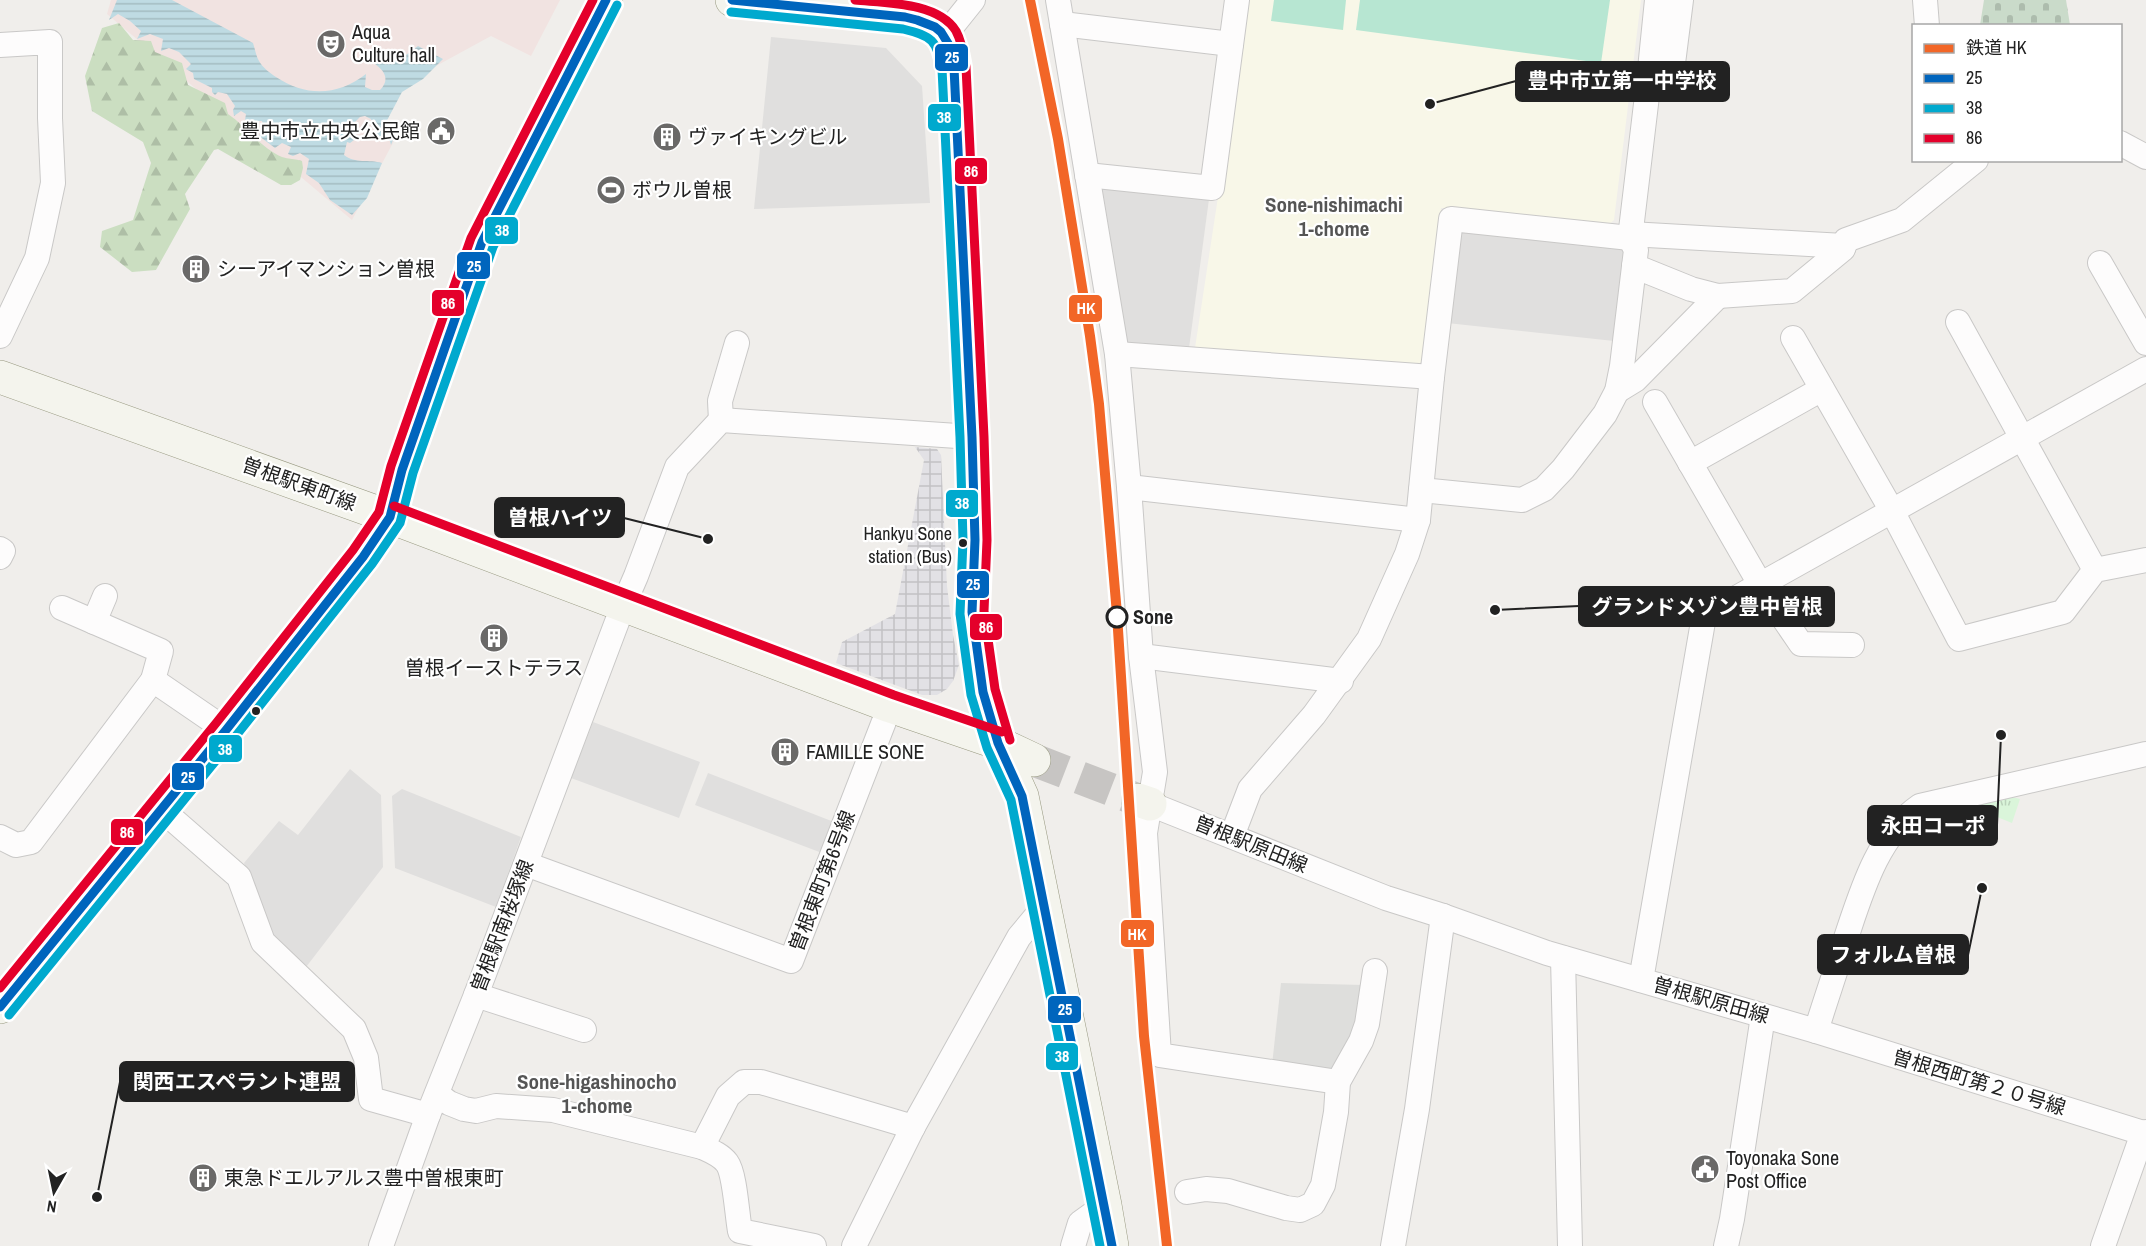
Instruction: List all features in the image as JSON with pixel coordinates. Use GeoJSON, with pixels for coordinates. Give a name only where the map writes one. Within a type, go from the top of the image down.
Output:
{"type":"FeatureCollection","features":[{"type":"Feature","properties":{"kind":"street"},"geometry":{"type":"LineString","coordinates":[[0,1007],[226,729],[363,556],[390,517],[402,470],[482,242],[606,0]]}},
{"type":"Feature","properties":{"kind":"street"},"geometry":{"type":"LineString","coordinates":[[732,0],[905,17],[928,22],[945,34],[951,49],[954,68],[972,437],[975,540],[972,612],[983,692],[998,743],[1022,796],[1112,1246]]}},
{"type":"Feature","properties":{"kind":"street"},"geometry":{"type":"LineString","coordinates":[[945,34],[973,0]]}},
{"type":"Feature","properties":{"kind":"street"},"geometry":{"type":"LineString","coordinates":[[1058,0],[1117,354],[1141,656],[1155,772],[1144,802],[1159,1055],[1338,1082]]}},
{"type":"Feature","properties":{"kind":"street"},"geometry":{"type":"LineString","coordinates":[[1087,176],[1212,188],[1237,0]]}},
{"type":"Feature","properties":{"kind":"street"},"geometry":{"type":"LineString","coordinates":[[1421,490],[1522,500],[1544,489],[1583,444],[1605,414],[1617,391],[1635,266],[1636,250],[1630,236],[1657,0]]}},
{"type":"Feature","properties":{"kind":"street"},"geometry":{"type":"LineString","coordinates":[[1649,79],[1671,79],[1681,0]]}},
{"type":"Feature","properties":{"kind":"street"},"geometry":{"type":"LineString","coordinates":[[1925,0],[1927,24]]}},
{"type":"Feature","properties":{"kind":"street"},"geometry":{"type":"LineString","coordinates":[[1062,24],[1231,44]]}},
{"type":"Feature","properties":{"kind":"street"},"geometry":{"type":"LineString","coordinates":[[0,45],[50,42],[53,183],[37,258],[0,336]]}},
{"type":"Feature","properties":{"kind":"street"},"geometry":{"type":"LineString","coordinates":[[2122,144],[2146,157]]}},
{"type":"Feature","properties":{"kind":"street"},"geometry":{"type":"LineString","coordinates":[[1635,266],[1691,289],[1718,296],[1792,291],[1843,249],[1846,240],[1902,220],[1974,162]]}},
{"type":"Feature","properties":{"kind":"street"},"geometry":{"type":"LineString","coordinates":[[1232,836],[1250,789],[1341,681],[1369,639],[1407,554],[1418,520],[1451,219],[1630,236],[1844,246]]}},
{"type":"Feature","properties":{"kind":"street"},"geometry":{"type":"LineString","coordinates":[[2100,263],[2146,343]]}},
{"type":"Feature","properties":{"kind":"street"},"geometry":{"type":"LineString","coordinates":[[1617,391],[1635,380],[1718,296]]}},
{"type":"Feature","properties":{"kind":"street"},"geometry":{"type":"LineString","coordinates":[[1958,322],[2024,437],[2095,570]]}},
{"type":"Feature","properties":{"kind":"street"},"geometry":{"type":"LineString","coordinates":[[1793,338],[1892,511],[1959,639],[2063,612],[2095,570],[2146,560]]}},
{"type":"Feature","properties":{"kind":"street"},"geometry":{"type":"LineString","coordinates":[[737,344],[720,402],[721,420],[972,437]]}},
{"type":"Feature","properties":{"kind":"street"},"geometry":{"type":"LineString","coordinates":[[1117,354],[1432,376]]}},
{"type":"Feature","properties":{"kind":"street"},"geometry":{"type":"LineString","coordinates":[[1641,980],[1704,616],[2146,369]]}},
{"type":"Feature","properties":{"kind":"street","name":"曽根駅東町線"},"geometry":{"type":"LineString","coordinates":[[0,377],[390,517],[890,706],[998,743],[1034,760]]}},
{"type":"Feature","properties":{"kind":"street"},"geometry":{"type":"LineString","coordinates":[[1690,463],[1822,389]]}},
{"type":"Feature","properties":{"kind":"street"},"geometry":{"type":"LineString","coordinates":[[1655,402],[1760,584],[1801,644],[1852,645]]}},
{"type":"Feature","properties":{"kind":"street","name":"曽根駅南桜塚線"},"geometry":{"type":"LineString","coordinates":[[381,1246],[677,467],[721,420]]}},
{"type":"Feature","properties":{"kind":"street"},"geometry":{"type":"LineString","coordinates":[[1129,487],[1418,520]]}},
{"type":"Feature","properties":{"kind":"street"},"geometry":{"type":"LineString","coordinates":[[0,549],[3,551],[0,557]]}},
{"type":"Feature","properties":{"kind":"street"},"geometry":{"type":"LineString","coordinates":[[94,622],[105,596]]}},
{"type":"Feature","properties":{"kind":"street"},"geometry":{"type":"LineString","coordinates":[[0,837],[16,845],[30,842],[153,681],[161,651],[62,608]]}},
{"type":"Feature","properties":{"kind":"street"},"geometry":{"type":"LineString","coordinates":[[1141,656],[1341,681]]}},
{"type":"Feature","properties":{"kind":"street"},"geometry":{"type":"LineString","coordinates":[[153,681],[226,729]]}},
{"type":"Feature","properties":{"kind":"street","name":"曽根東町第6号線"},"geometry":{"type":"LineString","coordinates":[[526,864],[791,961],[890,706]]}},
{"type":"Feature","properties":{"kind":"street"},"geometry":{"type":"LineString","coordinates":[[1816,1031],[1866,879],[1883,847],[1908,813],[1920,806],[2146,754]]}},
{"type":"Feature","properties":{"kind":"street","name":"曽根駅原田線"},"geometry":{"type":"LineString","coordinates":[[1144,802],[1386,898],[1563,958],[1816,1031]]}},
{"type":"Feature","properties":{"kind":"street"},"geometry":{"type":"LineString","coordinates":[[160,809],[239,877],[263,942],[354,1029],[366,1058],[371,1099],[433,1105],[449,1103],[476,1111],[496,1106],[553,1110],[702,1147],[715,1153],[727,1164],[732,1177],[740,1231],[814,1246]]}},
{"type":"Feature","properties":{"kind":"street"},"geometry":{"type":"LineString","coordinates":[[854,1246],[913,1126],[1019,937],[1044,907]]}},
{"type":"Feature","properties":{"kind":"street"},"geometry":{"type":"LineString","coordinates":[[1393,1246],[1417,1109],[1443,916]]}},
{"type":"Feature","properties":{"kind":"street"},"geometry":{"type":"LineString","coordinates":[[1563,958],[1570,1246]]}},
{"type":"Feature","properties":{"kind":"street"},"geometry":{"type":"LineString","coordinates":[[1187,1192],[1206,1189],[1228,1191],[1300,1210],[1313,1204],[1323,1185],[1336,1112],[1338,1082],[1361,1041],[1375,970]]}},
{"type":"Feature","properties":{"kind":"street"},"geometry":{"type":"LineString","coordinates":[[476,995],[584,1030]]}},
{"type":"Feature","properties":{"kind":"street"},"geometry":{"type":"LineString","coordinates":[[1726,1246],[1763,1016]]}},
{"type":"Feature","properties":{"kind":"street","name":"曽根西町第２０号線"},"geometry":{"type":"LineString","coordinates":[[1816,1031],[2144,1133]]}},
{"type":"Feature","properties":{"kind":"street"},"geometry":{"type":"LineString","coordinates":[[702,1147],[728,1096],[744,1082],[761,1082],[913,1126]]}},
{"type":"Feature","properties":{"kind":"street"},"geometry":{"type":"LineString","coordinates":[[2103,1246],[2144,1133]]}},
{"type":"Feature","properties":{"kind":"street"},"geometry":{"type":"LineString","coordinates":[[1073,1246],[1080,1223],[1105,1205]]}},
{"type":"Feature","properties":{"kind":"shaded area"},"geometry":{"type":"Polygon","coordinates":[[[111,0],[560,0],[531,56],[491,36],[403,84],[380,131],[395,139],[352,220],[107,14],[111,0]]]}},
{"type":"Feature","properties":{"kind":"shaded area"},"geometry":{"type":"Polygon","coordinates":[[[1248,0],[1641,0],[1614,220],[1606,227],[1441,208],[1426,358],[1416,366],[1195,348],[1248,0]]]}},
{"type":"Feature","properties":{"kind":"shaded area"},"geometry":{"type":"Polygon","coordinates":[[[771,37],[886,48],[922,86],[930,203],[754,209],[771,37]]]}},
{"type":"Feature","properties":{"kind":"shaded area"},"geometry":{"type":"Polygon","coordinates":[[[1103,186],[1209,199],[1189,348],[1129,343],[1120,334],[1096,191],[1103,186]]]}},
{"type":"Feature","properties":{"kind":"shaded area"},"geometry":{"type":"Polygon","coordinates":[[[1457,228],[1624,246],[1614,341],[1447,323],[1457,228]]]}},
{"type":"Feature","properties":{"kind":"shaded area"},"geometry":{"type":"Polygon","coordinates":[[[915,447],[937,449],[941,455],[947,586],[959,665],[953,681],[947,689],[937,695],[922,695],[836,663],[842,642],[895,614],[924,460],[915,447]]]}},
{"type":"Feature","properties":{"kind":"shaded area"},"geometry":{"type":"Polygon","coordinates":[[[593,722],[700,762],[679,818],[571,778],[593,722]]]}},
{"type":"Feature","properties":{"kind":"shaded area"},"geometry":{"type":"Polygon","coordinates":[[[350,769],[381,795],[383,867],[303,971],[272,945],[244,863],[279,821],[298,835],[350,769]]]}},
{"type":"Feature","properties":{"kind":"shaded area"},"geometry":{"type":"Polygon","coordinates":[[[708,773],[834,822],[822,853],[695,805],[708,773]]]}},
{"type":"Feature","properties":{"kind":"shaded area"},"geometry":{"type":"Polygon","coordinates":[[[402,789],[521,837],[496,907],[395,868],[392,796],[402,789]]]}},
{"type":"Feature","properties":{"kind":"shaded area"},"geometry":{"type":"Polygon","coordinates":[[[1281,983],[1364,985],[1357,1028],[1334,1068],[1319,1072],[1272,1065],[1281,983]]]}},
{"type":"Feature","properties":{"kind":"green space"},"geometry":{"type":"Polygon","coordinates":[[[1274,0],[1346,0],[1343,30],[1271,21],[1274,0]]]}},
{"type":"Feature","properties":{"kind":"green space"},"geometry":{"type":"Polygon","coordinates":[[[1360,0],[1610,0],[1601,63],[1356,30],[1360,0]]]}},
{"type":"Feature","properties":{"kind":"green space"},"geometry":{"type":"Polygon","coordinates":[[[1984,0],[2066,0],[2070,24],[1980,24],[1984,0]]]}},
{"type":"Feature","properties":{"kind":"green space"},"geometry":{"type":"Polygon","coordinates":[[[119,23],[133,40],[151,41],[155,52],[182,63],[188,85],[225,103],[228,114],[267,148],[282,157],[302,161],[300,180],[291,185],[281,185],[218,149],[214,150],[185,194],[190,209],[156,270],[132,272],[100,247],[102,231],[133,220],[151,163],[143,142],[92,111],[85,76],[102,28],[119,23]]]}},
{"type":"Feature","properties":{"kind":"green space"},"geometry":{"type":"Polygon","coordinates":[[[2005,795],[2020,799],[2012,823],[1997,817],[1954,825],[1948,807],[2005,795]]]}},
{"type":"Feature","properties":{"kind":"water"},"geometry":{"type":"Polygon","coordinates":[[[117,0],[172,0],[253,43],[262,66],[287,84],[310,91],[344,87],[366,74],[365,87],[380,90],[385,83],[385,76],[375,64],[398,61],[418,46],[443,59],[423,79],[402,92],[383,128],[395,135],[391,145],[390,141],[376,137],[377,131],[371,119],[365,116],[360,117],[354,123],[354,140],[347,142],[344,155],[357,160],[382,163],[367,198],[352,215],[330,200],[319,183],[306,174],[309,159],[300,153],[293,156],[288,154],[291,147],[282,143],[275,148],[259,136],[264,128],[262,121],[254,121],[248,128],[245,120],[246,114],[241,111],[234,116],[235,106],[227,94],[218,92],[215,95],[212,88],[194,79],[193,73],[186,69],[191,64],[179,52],[169,48],[161,51],[163,39],[150,34],[137,39],[141,31],[118,14],[109,20],[117,0]]]}},
{"type":"Feature","properties":{"kind":"tunnel"},"geometry":{"type":"LineString","coordinates":[[1034,760],[1138,800]]}},
{"type":"Feature","properties":{"kind":"rail line","name":"HK"},"geometry":{"type":"LineString","coordinates":[[1030,0],[1058,139],[1099,404],[1117,614],[1144,1036],[1167,1246]]}},
{"type":"Feature","properties":{"kind":"transit line","name":"86"},"geometry":{"type":"LineString","coordinates":[[0,988],[217,722],[353,550],[379,512],[391,466],[471,238],[593,0]]}},
{"type":"Feature","properties":{"kind":"transit line","name":"25"},"geometry":{"type":"LineString","coordinates":[[0,1007],[226,730],[363,557],[390,517],[402,470],[482,242],[606,0]]}},
{"type":"Feature","properties":{"kind":"transit line","name":"25"},"geometry":{"type":"LineString","coordinates":[[732,0],[905,17],[935,27],[949,45],[954,68],[972,437],[975,540],[972,612],[983,692],[998,743],[1022,796],[1112,1246]]}},
{"type":"Feature","properties":{"kind":"transit line","name":"86"},"geometry":{"type":"LineString","coordinates":[[855,0],[895,3],[937,14],[948,21],[956,31],[964,53],[984,437],[987,540],[984,611],[995,689],[1010,740]]}},
{"type":"Feature","properties":{"kind":"transit line","name":"38"},"geometry":{"type":"LineString","coordinates":[[9,1015],[235,737],[372,564],[400,523],[413,473],[493,247],[617,5]]}},
{"type":"Feature","properties":{"kind":"transit line","name":"38"},"geometry":{"type":"LineString","coordinates":[[731,12],[903,29],[927,37],[938,52],[942,69],[960,437],[963,540],[960,614],[971,695],[987,748],[1011,800],[1100,1246]]}},
{"type":"Feature","properties":{"kind":"transit line","name":"86"},"geometry":{"type":"LineString","coordinates":[[394,506],[894,695],[1002,732]]}},
{"type":"Feature","properties":{"kind":"place","name":"Aqua Culture hall"},"geometry":{"type":"Point","coordinates":[331,44]}},
{"type":"Feature","properties":{"kind":"place","name":"豊中市立第一中学校"},"geometry":{"type":"Point","coordinates":[1430,104]}},
{"type":"Feature","properties":{"kind":"place","name":"豊中市立中央公民館"},"geometry":{"type":"Point","coordinates":[441,131]}},
{"type":"Feature","properties":{"kind":"place","name":"ヴァイキングビル"},"geometry":{"type":"Point","coordinates":[667,137]}},
{"type":"Feature","properties":{"kind":"place","name":"ボウル曽根"},"geometry":{"type":"Point","coordinates":[611,190]}},
{"type":"Feature","properties":{"kind":"place","name":"シーアイマンション曽根"},"geometry":{"type":"Point","coordinates":[196,269]}},
{"type":"Feature","properties":{"kind":"place","name":"曽根ハイツ"},"geometry":{"type":"Point","coordinates":[708,539]}},
{"type":"Feature","properties":{"kind":"place","name":"Hankyu Sone station (Bus)"},"geometry":{"type":"Point","coordinates":[963,543]}},
{"type":"Feature","properties":{"kind":"place","name":"グランドメゾン豊中曽根"},"geometry":{"type":"Point","coordinates":[1495,610]}},
{"type":"Feature","properties":{"kind":"place","name":"Sone"},"geometry":{"type":"Point","coordinates":[1117,617]}},
{"type":"Feature","properties":{"kind":"place","name":"曽根イーストテラス"},"geometry":{"type":"Point","coordinates":[494,638]}},
{"type":"Feature","properties":{"kind":"place","name":"永田コーポ"},"geometry":{"type":"Point","coordinates":[2001,735]}},
{"type":"Feature","properties":{"kind":"place","name":"FAMILLE SONE"},"geometry":{"type":"Point","coordinates":[785,752]}},
{"type":"Feature","properties":{"kind":"place","name":"フォルム曽根"},"geometry":{"type":"Point","coordinates":[1982,888]}},
{"type":"Feature","properties":{"kind":"place","name":"Toyonaka Sone Post Office"},"geometry":{"type":"Point","coordinates":[1705,1169]}},
{"type":"Feature","properties":{"kind":"place","name":"東急ドエルアルス豊中曽根東町"},"geometry":{"type":"Point","coordinates":[203,1178]}},
{"type":"Feature","properties":{"kind":"place","name":"関西エスペラント連盟"},"geometry":{"type":"Point","coordinates":[97,1197]}},
{"type":"Feature","properties":{"kind":"district","name":"Sone-nishimachi 1-chome"},"geometry":{"type":"Point","coordinates":[1334,217]}},
{"type":"Feature","properties":{"kind":"district","name":"Sone-higashinocho 1-chome"},"geometry":{"type":"Point","coordinates":[597,1094]}}]}
